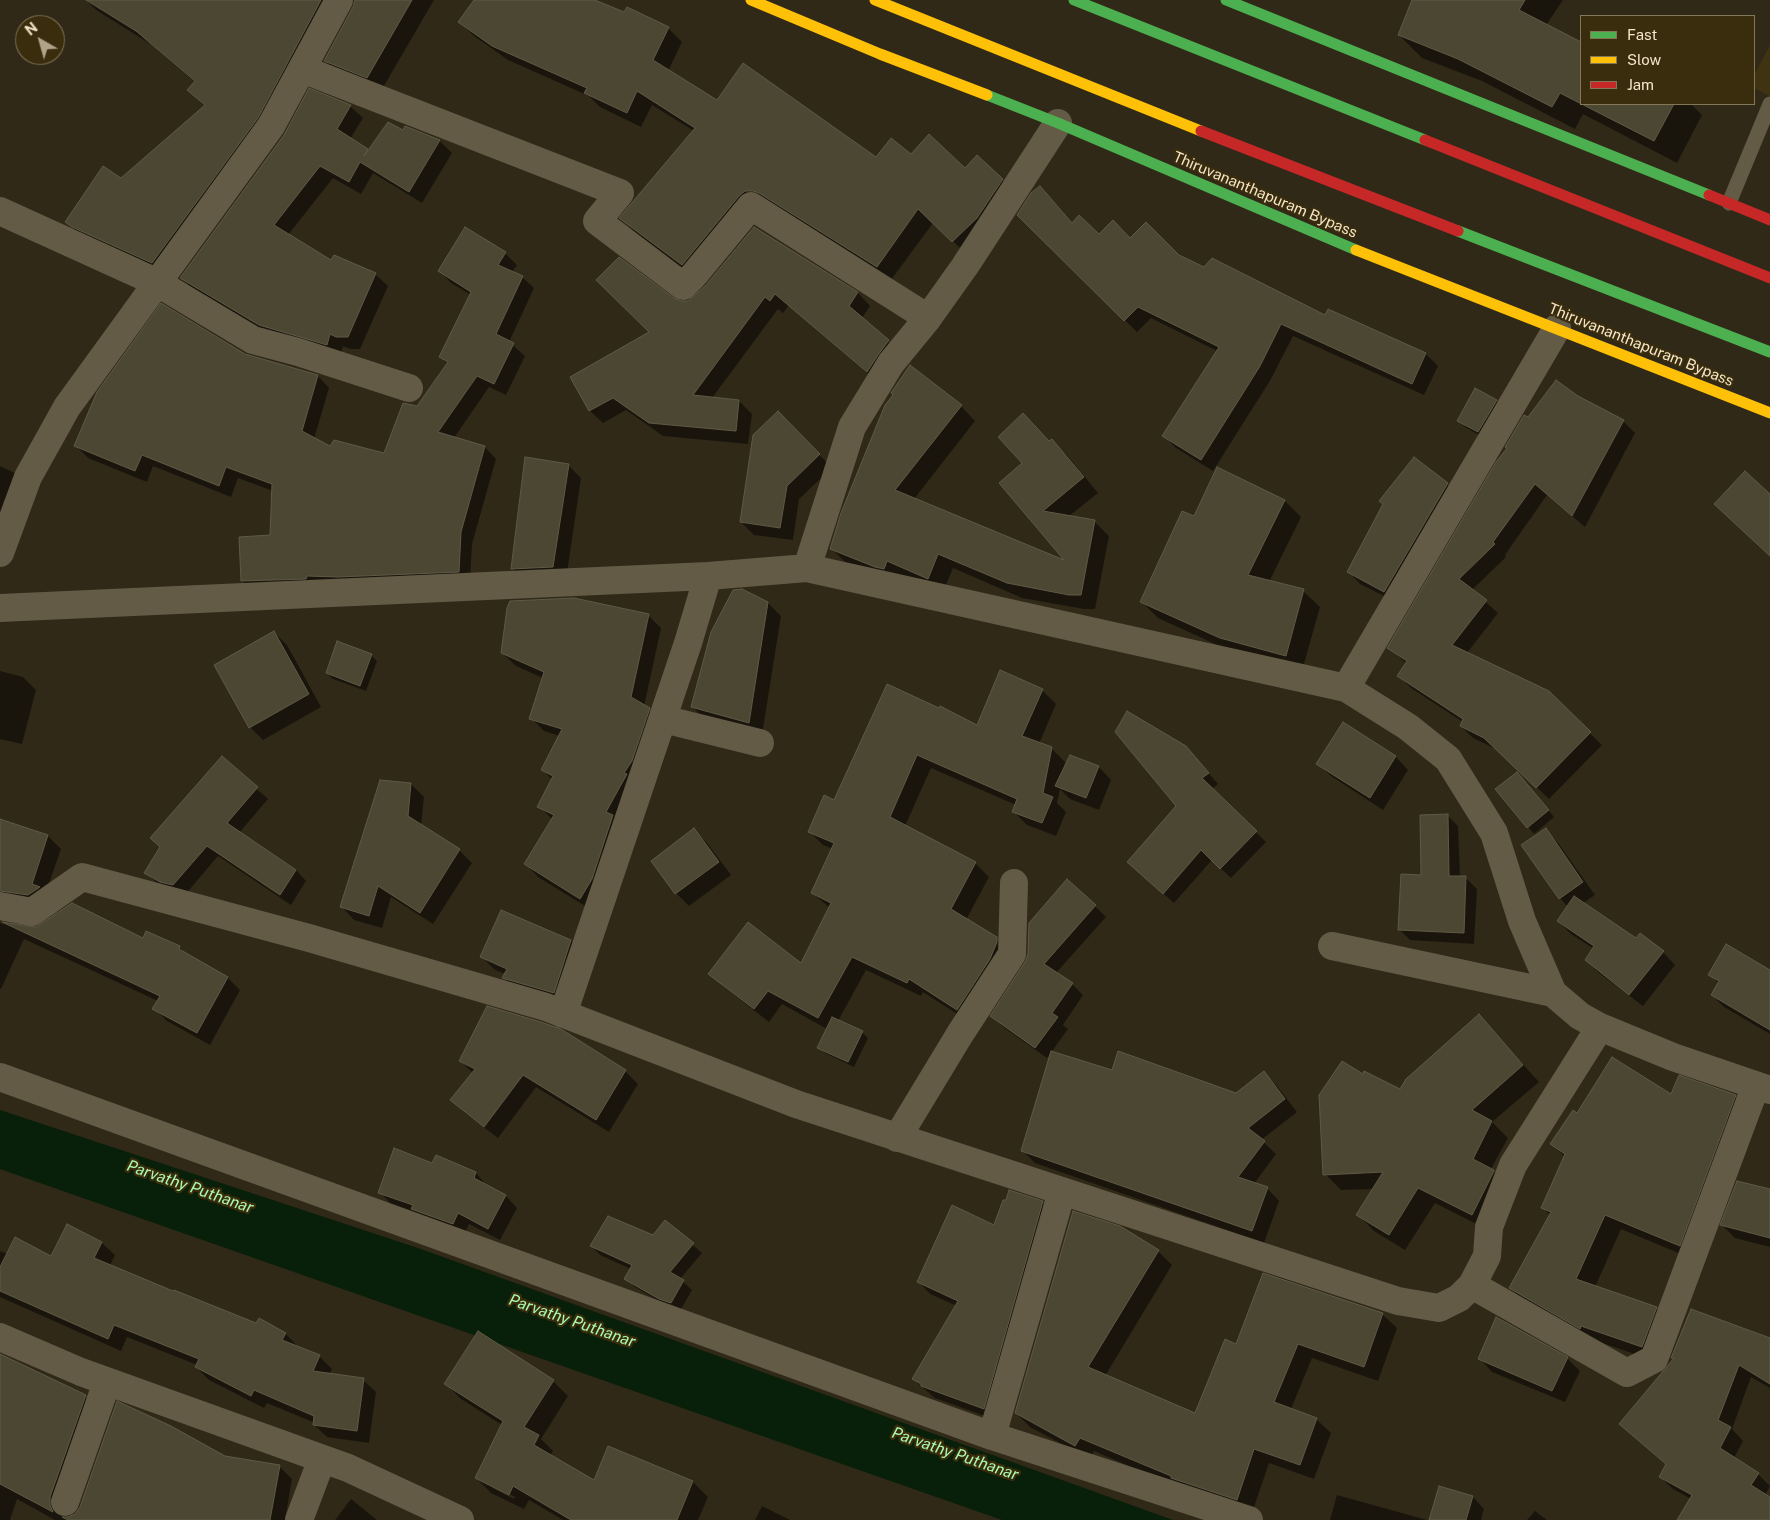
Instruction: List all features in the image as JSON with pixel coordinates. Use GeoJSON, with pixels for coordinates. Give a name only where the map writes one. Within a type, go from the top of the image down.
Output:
{"type":"FeatureCollection","features":[{"type":"Feature","properties":{"kind":"main road","name":"Thiruvananthapuram Bypass"},"geometry":{"type":"LineString","coordinates":[[751,0],[880,54],[1058,123],[1322,236],[1770,413]]}},
{"type":"Feature","properties":{"kind":"main road"},"geometry":{"type":"LineString","coordinates":[[875,0],[1223,140],[1770,352]]}},
{"type":"Feature","properties":{"kind":"main road"},"geometry":{"type":"LineString","coordinates":[[1074,0],[1770,278]]}},
{"type":"Feature","properties":{"kind":"main road"},"geometry":{"type":"LineString","coordinates":[[1226,0],[1770,220]]}},
{"type":"Feature","properties":{"kind":"street"},"geometry":{"type":"LineString","coordinates":[[0,553],[28,477],[67,407],[271,126],[339,0]]}},
{"type":"Feature","properties":{"kind":"street"},"geometry":{"type":"LineString","coordinates":[[302,69],[620,193],[597,221],[683,286],[751,206],[928,318]]}},
{"type":"Feature","properties":{"kind":"street"},"geometry":{"type":"LineString","coordinates":[[807,568],[852,427],[891,363],[928,318],[965,266],[1058,123]]}},
{"type":"Feature","properties":{"kind":"street"},"geometry":{"type":"LineString","coordinates":[[0,212],[156,282],[253,340],[298,352],[409,388]]}},
{"type":"Feature","properties":{"kind":"street"},"geometry":{"type":"LineString","coordinates":[[1346,688],[1557,328]]}},
{"type":"Feature","properties":{"kind":"street"},"geometry":{"type":"LineString","coordinates":[[0,608],[708,576],[807,568],[1346,688],[1408,727],[1448,759],[1494,833],[1522,921],[1553,993],[1580,1016],[1600,1026],[1673,1057],[1763,1087],[1654,1358],[1627,1374],[1472,1285]]}},
{"type":"Feature","properties":{"kind":"street"},"geometry":{"type":"LineString","coordinates":[[563,1014],[663,719],[708,576]]}},
{"type":"Feature","properties":{"kind":"street"},"geometry":{"type":"LineString","coordinates":[[663,719],[760,743]]}},
{"type":"Feature","properties":{"kind":"street"},"geometry":{"type":"LineString","coordinates":[[0,906],[32,912],[82,877],[309,938],[536,1004],[796,1104],[1398,1301],[1439,1308],[1459,1298],[1472,1285],[1487,1256],[1489,1227],[1513,1165],[1600,1026]]}},
{"type":"Feature","properties":{"kind":"street"},"geometry":{"type":"LineString","coordinates":[[897,1138],[960,1034],[1012,954],[1014,883]]}},
{"type":"Feature","properties":{"kind":"street"},"geometry":{"type":"LineString","coordinates":[[1332,946],[1553,993]]}},
{"type":"Feature","properties":{"kind":"street"},"geometry":{"type":"LineString","coordinates":[[0,1077],[992,1436],[1249,1520]]}},
{"type":"Feature","properties":{"kind":"street"},"geometry":{"type":"LineString","coordinates":[[992,1436],[1062,1191]]}},
{"type":"Feature","properties":{"kind":"street"},"geometry":{"type":"LineString","coordinates":[[0,1337],[107,1382],[348,1468],[460,1520]]}},
{"type":"Feature","properties":{"kind":"street"},"geometry":{"type":"LineString","coordinates":[[65,1502],[107,1382]]}},
{"type":"Feature","properties":{"kind":"street"},"geometry":{"type":"LineString","coordinates":[[299,1520],[322,1459]]}},
{"type":"Feature","properties":{"kind":"lane"},"geometry":{"type":"LineString","coordinates":[[1729,203],[1770,104]]}},
{"type":"Feature","properties":{"kind":"shaded area"},"geometry":{"type":"Polygon","coordinates":[[[1770,45],[1770,96],[1755,88],[1755,73],[1770,45]]]}},
{"type":"Feature","properties":{"kind":"water","name":"Parvathy Puthanar"},"geometry":{"type":"Polygon","coordinates":[[[0,1110],[418,1248],[1173,1520],[1002,1520],[0,1169],[0,1110]]]}},
{"type":"Feature","properties":{"kind":"building"},"geometry":{"type":"Polygon","coordinates":[[[86,0],[321,0],[258,118],[152,263],[72,227],[65,222],[103,166],[121,178],[205,105],[187,90],[195,81],[136,31],[86,0]]]}},
{"type":"Feature","properties":{"kind":"building"},"geometry":{"type":"Polygon","coordinates":[[[355,0],[412,0],[367,78],[324,61],[355,0]]]}},
{"type":"Feature","properties":{"kind":"building"},"geometry":{"type":"Polygon","coordinates":[[[474,0],[595,0],[624,12],[627,7],[669,27],[653,60],[717,100],[743,63],[876,157],[891,138],[911,154],[929,134],[965,168],[977,155],[1003,179],[977,218],[952,242],[918,209],[877,267],[759,193],[745,191],[682,265],[619,218],[695,128],[637,91],[627,113],[584,93],[587,88],[492,46],[458,22],[474,0]]]}},
{"type":"Feature","properties":{"kind":"building"},"geometry":{"type":"Polygon","coordinates":[[[1412,0],[1525,0],[1519,10],[1580,41],[1580,103],[1560,93],[1552,107],[1458,59],[1398,35],[1412,0]]]}},
{"type":"Feature","properties":{"kind":"building"},"geometry":{"type":"Polygon","coordinates":[[[309,88],[351,105],[337,129],[368,149],[364,156],[388,122],[403,130],[405,126],[440,140],[409,192],[360,162],[349,182],[320,166],[274,225],[331,260],[334,255],[376,273],[348,337],[336,337],[330,334],[327,345],[259,325],[180,278],[284,135],[309,88]]]}},
{"type":"Feature","properties":{"kind":"building"},"geometry":{"type":"Polygon","coordinates":[[[1584,105],[1673,105],[1654,141],[1584,105]]]}},
{"type":"Feature","properties":{"kind":"building"},"geometry":{"type":"Polygon","coordinates":[[[1040,186],[1072,223],[1079,215],[1099,234],[1113,220],[1130,238],[1146,222],[1179,255],[1204,267],[1212,258],[1325,315],[1328,309],[1426,353],[1412,384],[1281,324],[1260,366],[1201,460],[1162,436],[1219,347],[1138,307],[1124,321],[1017,215],[1031,193],[1040,186]]]}},
{"type":"Feature","properties":{"kind":"building"},"geometry":{"type":"Polygon","coordinates":[[[465,227],[506,252],[498,265],[523,276],[496,334],[514,343],[494,384],[477,376],[438,432],[485,446],[461,532],[459,572],[338,577],[307,576],[306,579],[241,581],[239,537],[270,535],[272,484],[226,467],[219,486],[142,455],[135,471],[74,446],[97,392],[161,303],[245,354],[318,375],[302,431],[330,446],[334,440],[384,453],[403,403],[417,406],[448,362],[439,357],[471,292],[438,271],[465,227]]]}},
{"type":"Feature","properties":{"kind":"building"},"geometry":{"type":"Polygon","coordinates":[[[754,227],[858,292],[849,306],[889,340],[867,372],[775,294],[770,301],[765,297],[693,395],[739,400],[736,431],[649,423],[613,398],[589,411],[570,377],[649,332],[596,280],[619,257],[674,298],[688,301],[706,285],[754,227]]]}},
{"type":"Feature","properties":{"kind":"building"},"geometry":{"type":"Polygon","coordinates":[[[910,365],[962,405],[895,490],[1064,560],[999,483],[1022,463],[998,437],[1023,413],[1049,441],[1052,439],[1084,477],[1043,511],[1095,520],[1081,595],[1069,595],[1007,583],[938,554],[928,579],[887,561],[884,569],[830,549],[841,513],[885,405],[910,365]]]}},
{"type":"Feature","properties":{"kind":"building"},"geometry":{"type":"Polygon","coordinates":[[[1556,380],[1578,396],[1624,420],[1572,516],[1535,484],[1493,542],[1495,544],[1459,579],[1487,600],[1452,645],[1549,691],[1591,732],[1536,788],[1484,738],[1460,726],[1463,719],[1397,676],[1407,661],[1387,648],[1496,462],[1507,448],[1505,447],[1524,415],[1528,417],[1556,380]]]}},
{"type":"Feature","properties":{"kind":"building"},"geometry":{"type":"Polygon","coordinates":[[[1475,388],[1497,400],[1478,432],[1457,421],[1475,388]]]}},
{"type":"Feature","properties":{"kind":"building"},"geometry":{"type":"Polygon","coordinates":[[[778,411],[820,454],[787,486],[780,528],[740,522],[753,435],[778,411]]]}},
{"type":"Feature","properties":{"kind":"building"},"geometry":{"type":"Polygon","coordinates":[[[525,457],[569,464],[553,567],[511,569],[525,457]]]}},
{"type":"Feature","properties":{"kind":"building"},"geometry":{"type":"Polygon","coordinates":[[[1414,457],[1448,483],[1384,592],[1347,572],[1383,504],[1379,501],[1414,457]]]}},
{"type":"Feature","properties":{"kind":"building"},"geometry":{"type":"Polygon","coordinates":[[[1217,467],[1285,500],[1248,575],[1304,589],[1286,656],[1220,638],[1140,602],[1182,511],[1194,516],[1217,467]]]}},
{"type":"Feature","properties":{"kind":"building"},"geometry":{"type":"Polygon","coordinates":[[[1745,471],[1770,494],[1770,556],[1714,504],[1745,471]]]}},
{"type":"Feature","properties":{"kind":"building"},"geometry":{"type":"Polygon","coordinates":[[[742,589],[768,602],[749,723],[691,707],[711,632],[733,590],[742,589]]]}},
{"type":"Feature","properties":{"kind":"building"},"geometry":{"type":"Polygon","coordinates":[[[574,598],[649,614],[631,697],[650,708],[632,761],[624,773],[627,774],[606,812],[613,815],[592,879],[580,899],[524,864],[554,815],[537,807],[553,776],[541,770],[562,729],[529,719],[544,672],[501,653],[507,608],[510,601],[574,598]]]}},
{"type":"Feature","properties":{"kind":"building"},"geometry":{"type":"Polygon","coordinates":[[[274,631],[309,694],[249,728],[214,665],[274,631]]]}},
{"type":"Feature","properties":{"kind":"building"},"geometry":{"type":"Polygon","coordinates":[[[337,641],[372,654],[360,686],[326,673],[337,641]]]}},
{"type":"Feature","properties":{"kind":"building"},"geometry":{"type":"Polygon","coordinates":[[[1000,670],[1043,689],[1022,736],[1052,747],[1043,793],[1053,797],[1042,823],[1012,812],[1017,799],[917,755],[890,817],[976,862],[951,909],[997,937],[997,942],[990,959],[957,1010],[909,979],[907,983],[852,957],[818,1018],[768,991],[754,1009],[708,974],[748,922],[801,963],[831,903],[811,893],[834,843],[808,832],[824,795],[834,800],[887,684],[939,708],[940,706],[977,725],[1000,670]]]}},
{"type":"Feature","properties":{"kind":"building"},"geometry":{"type":"Polygon","coordinates":[[[1127,711],[1186,746],[1209,773],[1202,778],[1257,831],[1220,869],[1201,850],[1163,894],[1127,862],[1176,806],[1115,732],[1127,711]]]}},
{"type":"Feature","properties":{"kind":"building"},"geometry":{"type":"Polygon","coordinates":[[[1343,722],[1396,756],[1370,798],[1316,764],[1343,722]]]}},
{"type":"Feature","properties":{"kind":"building"},"geometry":{"type":"Polygon","coordinates":[[[1070,755],[1099,766],[1086,798],[1055,786],[1070,755]]]}},
{"type":"Feature","properties":{"kind":"building"},"geometry":{"type":"Polygon","coordinates":[[[222,756],[258,787],[227,823],[296,870],[280,895],[207,846],[173,885],[160,882],[144,873],[160,847],[150,838],[222,756]]]}},
{"type":"Feature","properties":{"kind":"building"},"geometry":{"type":"Polygon","coordinates":[[[1517,772],[1549,810],[1527,828],[1495,789],[1517,772]]]}},
{"type":"Feature","properties":{"kind":"building"},"geometry":{"type":"Polygon","coordinates":[[[380,780],[411,783],[408,816],[460,849],[420,913],[378,886],[369,916],[340,907],[380,780]]]}},
{"type":"Feature","properties":{"kind":"building"},"geometry":{"type":"Polygon","coordinates":[[[1448,814],[1449,876],[1466,876],[1464,933],[1398,930],[1401,874],[1421,875],[1420,815],[1448,814]]]}},
{"type":"Feature","properties":{"kind":"building"},"geometry":{"type":"Polygon","coordinates":[[[0,819],[48,835],[32,884],[40,887],[28,895],[0,891],[0,819]]]}},
{"type":"Feature","properties":{"kind":"building"},"geometry":{"type":"Polygon","coordinates":[[[694,828],[719,862],[675,894],[651,861],[694,828]]]}},
{"type":"Feature","properties":{"kind":"building"},"geometry":{"type":"Polygon","coordinates":[[[1546,828],[1583,882],[1559,899],[1521,845],[1546,828]]]}},
{"type":"Feature","properties":{"kind":"building"},"geometry":{"type":"Polygon","coordinates":[[[1067,879],[1096,905],[1044,964],[1073,983],[1052,1013],[1058,1017],[1035,1048],[990,1016],[1025,962],[1028,954],[1029,923],[1067,879]]]}},
{"type":"Feature","properties":{"kind":"building"},"geometry":{"type":"Polygon","coordinates":[[[1574,896],[1636,938],[1640,933],[1664,951],[1629,995],[1585,960],[1594,946],[1557,921],[1574,896]]]}},
{"type":"Feature","properties":{"kind":"building"},"geometry":{"type":"Polygon","coordinates":[[[72,903],[143,938],[146,931],[180,946],[179,949],[228,977],[197,1033],[152,1009],[160,996],[2,922],[36,927],[72,903]]]}},
{"type":"Feature","properties":{"kind":"building"},"geometry":{"type":"Polygon","coordinates":[[[501,910],[571,940],[554,993],[502,978],[507,969],[480,957],[501,910]]]}},
{"type":"Feature","properties":{"kind":"building"},"geometry":{"type":"Polygon","coordinates":[[[1726,944],[1770,970],[1770,1030],[1711,995],[1719,981],[1708,975],[1726,944]]]}},
{"type":"Feature","properties":{"kind":"building"},"geometry":{"type":"Polygon","coordinates":[[[487,1006],[561,1029],[626,1070],[596,1120],[523,1075],[484,1127],[450,1100],[475,1069],[459,1061],[487,1006]]]}},
{"type":"Feature","properties":{"kind":"building"},"geometry":{"type":"Polygon","coordinates":[[[1479,1014],[1523,1065],[1472,1110],[1492,1121],[1473,1159],[1494,1171],[1472,1215],[1418,1188],[1389,1235],[1356,1215],[1383,1172],[1323,1175],[1319,1095],[1342,1061],[1363,1074],[1364,1071],[1400,1089],[1406,1079],[1479,1014]]]}},
{"type":"Feature","properties":{"kind":"building"},"geometry":{"type":"Polygon","coordinates":[[[832,1017],[863,1031],[848,1062],[817,1048],[832,1017]]]}},
{"type":"Feature","properties":{"kind":"building"},"geometry":{"type":"Polygon","coordinates":[[[1051,1051],[1112,1070],[1118,1051],[1236,1093],[1264,1071],[1285,1099],[1248,1128],[1265,1141],[1238,1177],[1268,1187],[1252,1231],[1021,1151],[1051,1051]]]}},
{"type":"Feature","properties":{"kind":"building"},"geometry":{"type":"Polygon","coordinates":[[[1612,1057],[1671,1094],[1679,1075],[1736,1095],[1680,1246],[1605,1215],[1576,1279],[1657,1307],[1642,1347],[1581,1326],[1580,1329],[1509,1288],[1551,1212],[1541,1208],[1565,1154],[1550,1144],[1573,1110],[1577,1113],[1612,1057]]]}},
{"type":"Feature","properties":{"kind":"building"},"geometry":{"type":"Polygon","coordinates":[[[394,1148],[432,1163],[436,1155],[476,1172],[474,1178],[506,1195],[488,1229],[458,1213],[453,1224],[411,1209],[413,1205],[378,1193],[394,1148]]]}},
{"type":"Feature","properties":{"kind":"building"},"geometry":{"type":"Polygon","coordinates":[[[1737,1181],[1770,1189],[1770,1238],[1720,1225],[1737,1181]]]}},
{"type":"Feature","properties":{"kind":"building"},"geometry":{"type":"Polygon","coordinates":[[[1009,1190],[1043,1201],[984,1409],[921,1386],[921,1384],[912,1379],[958,1301],[917,1282],[952,1205],[994,1225],[1003,1200],[1006,1200],[1009,1190]]]}},
{"type":"Feature","properties":{"kind":"building"},"geometry":{"type":"Polygon","coordinates":[[[1073,1211],[1120,1226],[1159,1250],[1088,1367],[1195,1413],[1225,1339],[1236,1344],[1263,1273],[1383,1313],[1364,1367],[1298,1344],[1274,1402],[1317,1418],[1300,1465],[1254,1449],[1237,1500],[1171,1478],[1171,1476],[1080,1438],[1075,1446],[1015,1413],[1073,1211]]]}},
{"type":"Feature","properties":{"kind":"building"},"geometry":{"type":"Polygon","coordinates":[[[608,1216],[653,1235],[665,1220],[694,1243],[670,1272],[684,1280],[671,1303],[659,1299],[624,1279],[632,1265],[590,1246],[608,1216]]]}},
{"type":"Feature","properties":{"kind":"building"},"geometry":{"type":"Polygon","coordinates":[[[67,1224],[102,1242],[94,1258],[256,1323],[259,1318],[286,1333],[282,1340],[320,1355],[313,1371],[364,1378],[357,1431],[313,1425],[314,1416],[254,1390],[251,1396],[195,1367],[199,1359],[114,1325],[108,1339],[0,1291],[0,1267],[15,1237],[51,1256],[67,1224]]]}},
{"type":"Feature","properties":{"kind":"building"},"geometry":{"type":"Polygon","coordinates":[[[1691,1309],[1770,1338],[1770,1384],[1739,1365],[1718,1420],[1731,1427],[1720,1448],[1759,1473],[1751,1485],[1770,1497],[1770,1520],[1677,1520],[1692,1495],[1659,1477],[1666,1464],[1619,1424],[1674,1358],[1671,1358],[1691,1309]]]}},
{"type":"Feature","properties":{"kind":"building"},"geometry":{"type":"Polygon","coordinates":[[[1496,1317],[1568,1357],[1552,1391],[1478,1359],[1496,1317]]]}},
{"type":"Feature","properties":{"kind":"building"},"geometry":{"type":"Polygon","coordinates":[[[478,1331],[554,1380],[524,1427],[539,1435],[534,1445],[594,1480],[608,1446],[693,1481],[677,1520],[571,1520],[513,1486],[509,1495],[475,1478],[503,1421],[444,1384],[478,1331]]]}},
{"type":"Feature","properties":{"kind":"building"},"geometry":{"type":"Polygon","coordinates":[[[0,1354],[86,1395],[50,1497],[50,1505],[53,1512],[0,1484],[0,1354]]]}},
{"type":"Feature","properties":{"kind":"building"},"geometry":{"type":"Polygon","coordinates":[[[117,1401],[171,1426],[225,1456],[280,1465],[270,1520],[68,1520],[62,1517],[75,1514],[80,1507],[117,1401]]]}},
{"type":"Feature","properties":{"kind":"building"},"geometry":{"type":"Polygon","coordinates":[[[1439,1486],[1473,1496],[1466,1520],[1429,1520],[1439,1486]]]}},
{"type":"Feature","properties":{"kind":"traffic: fast"},"geometry":{"type":"LineString","coordinates":[[1074,0],[1425,140]]}},
{"type":"Feature","properties":{"kind":"traffic: fast"},"geometry":{"type":"LineString","coordinates":[[1226,0],[1709,195]]}},
{"type":"Feature","properties":{"kind":"traffic: fast"},"geometry":{"type":"LineString","coordinates":[[987,95],[1058,123],[1356,250]]}},
{"type":"Feature","properties":{"kind":"traffic: fast"},"geometry":{"type":"LineString","coordinates":[[1458,231],[1770,352]]}},
{"type":"Feature","properties":{"kind":"traffic: slow"},"geometry":{"type":"LineString","coordinates":[[751,0],[880,54],[987,95]]}},
{"type":"Feature","properties":{"kind":"traffic: slow"},"geometry":{"type":"LineString","coordinates":[[875,0],[1201,131]]}},
{"type":"Feature","properties":{"kind":"traffic: slow"},"geometry":{"type":"LineString","coordinates":[[1356,250],[1770,413]]}},
{"type":"Feature","properties":{"kind":"traffic: jam"},"geometry":{"type":"LineString","coordinates":[[1201,131],[1458,231]]}},
{"type":"Feature","properties":{"kind":"traffic: jam"},"geometry":{"type":"LineString","coordinates":[[1425,140],[1770,278]]}},
{"type":"Feature","properties":{"kind":"traffic: jam"},"geometry":{"type":"LineString","coordinates":[[1709,195],[1770,220]]}}]}
